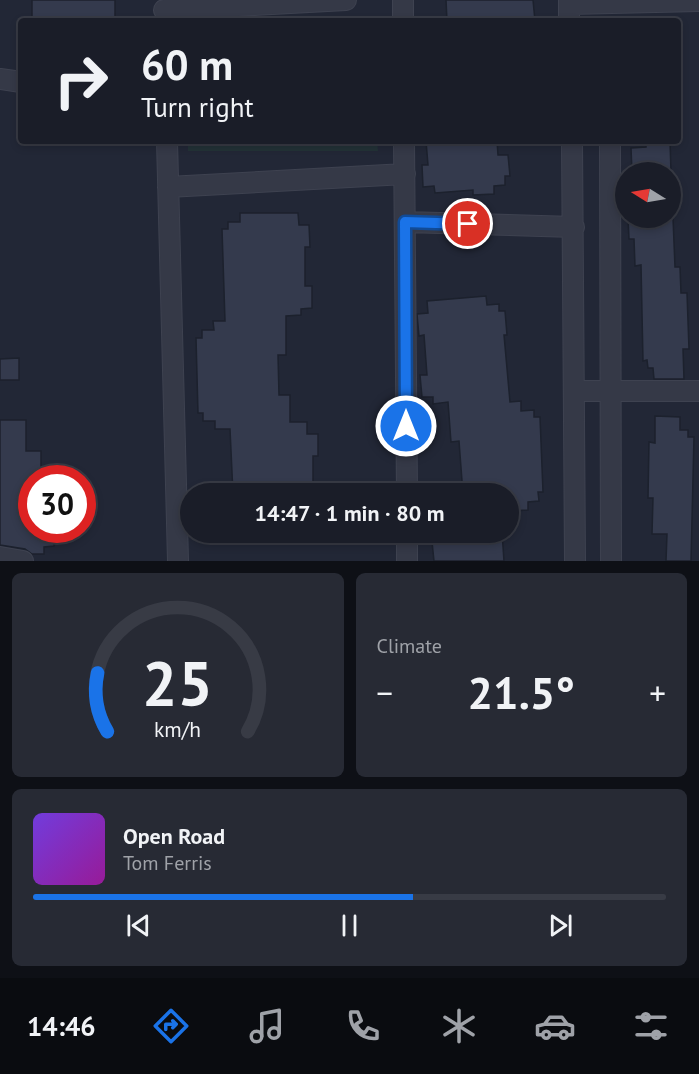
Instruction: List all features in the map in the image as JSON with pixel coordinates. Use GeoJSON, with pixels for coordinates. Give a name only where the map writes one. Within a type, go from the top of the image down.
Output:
{"type":"FeatureCollection","features":[{"type":"Feature","properties":{"kind":"street"},"geometry":{"type":"LineString","coordinates":[[164,10],[346,0]]}},
{"type":"Feature","properties":{"kind":"street"},"geometry":{"type":"LineString","coordinates":[[403,0],[403,18]]}},
{"type":"Feature","properties":{"kind":"street"},"geometry":{"type":"LineString","coordinates":[[569,8],[609,8],[699,1]]}},
{"type":"Feature","properties":{"kind":"street"},"geometry":{"type":"LineString","coordinates":[[0,79],[18,82]]}},
{"type":"Feature","properties":{"kind":"street"},"geometry":{"type":"LineString","coordinates":[[167,144],[178,561]]}},
{"type":"Feature","properties":{"kind":"street"},"geometry":{"type":"LineString","coordinates":[[404,144],[407,483]]}},
{"type":"Feature","properties":{"kind":"street"},"geometry":{"type":"LineString","coordinates":[[572,144],[575,561]]}},
{"type":"Feature","properties":{"kind":"street"},"geometry":{"type":"LineString","coordinates":[[610,144],[611,561]]}},
{"type":"Feature","properties":{"kind":"street"},"geometry":{"type":"LineString","coordinates":[[168,187],[405,174]]}},
{"type":"Feature","properties":{"kind":"street"},"geometry":{"type":"LineString","coordinates":[[405,222],[574,227]]}},
{"type":"Feature","properties":{"kind":"street"},"geometry":{"type":"LineString","coordinates":[[574,391],[699,391]]}},
{"type":"Feature","properties":{"kind":"street"},"geometry":{"type":"LineString","coordinates":[[407,543],[407,561]]}},
{"type":"Feature","properties":{"kind":"street"},"geometry":{"type":"LineString","coordinates":[[0,557],[23,561]]}},
{"type":"Feature","properties":{"kind":"shaded area"},"geometry":{"type":"Polygon","coordinates":[[[188,144],[377,144],[378,151],[188,151],[188,144]]]}},
{"type":"Feature","properties":{"kind":"building"},"geometry":{"type":"Polygon","coordinates":[[[32,0],[115,0],[115,18],[32,18],[32,0]]]}},
{"type":"Feature","properties":{"kind":"building"},"geometry":{"type":"Polygon","coordinates":[[[446,0],[533,0],[535,18],[447,18],[446,0]]]}},
{"type":"Feature","properties":{"kind":"building"},"geometry":{"type":"Polygon","coordinates":[[[426,144],[497,144],[498,155],[508,155],[510,176],[505,176],[505,185],[494,186],[494,194],[473,195],[473,190],[435,193],[434,186],[423,187],[422,165],[428,165],[426,144]]]}},
{"type":"Feature","properties":{"kind":"building"},"geometry":{"type":"Polygon","coordinates":[[[646,144],[670,144],[671,162],[632,162],[631,148],[646,147],[646,144]]]}},
{"type":"Feature","properties":{"kind":"building"},"geometry":{"type":"Polygon","coordinates":[[[240,213],[298,213],[299,225],[309,225],[310,247],[305,247],[305,286],[312,286],[312,308],[301,309],[301,315],[286,316],[286,355],[278,355],[279,395],[290,395],[290,422],[307,422],[307,434],[318,434],[318,456],[313,456],[313,483],[232,483],[230,429],[215,429],[215,421],[203,421],[203,413],[198,413],[196,338],[202,338],[202,330],[214,330],[213,321],[225,321],[222,229],[228,229],[228,222],[240,222],[240,213]]]}},
{"type":"Feature","properties":{"kind":"building"},"geometry":{"type":"Polygon","coordinates":[[[628,228],[673,228],[675,267],[680,267],[681,293],[687,293],[689,349],[683,349],[684,379],[654,379],[653,368],[648,368],[647,360],[643,361],[641,265],[635,266],[634,239],[629,239],[628,228]]]}},
{"type":"Feature","properties":{"kind":"building"},"geometry":{"type":"Polygon","coordinates":[[[486,296],[487,305],[499,304],[499,311],[505,311],[507,335],[504,335],[510,402],[521,401],[521,411],[534,410],[534,417],[540,417],[543,492],[538,492],[539,501],[528,502],[528,510],[519,510],[519,483],[462,483],[459,441],[451,442],[448,402],[433,404],[433,397],[422,397],[420,375],[427,375],[424,335],[419,336],[417,314],[428,313],[427,301],[486,296]]]}},
{"type":"Feature","properties":{"kind":"building"},"geometry":{"type":"Polygon","coordinates":[[[19,358],[19,380],[0,380],[0,359],[19,358]]]}},
{"type":"Feature","properties":{"kind":"building"},"geometry":{"type":"Polygon","coordinates":[[[655,416],[680,417],[680,430],[688,430],[688,437],[694,437],[691,561],[666,561],[667,534],[652,534],[653,498],[648,498],[649,442],[655,443],[655,416]]]}},
{"type":"Feature","properties":{"kind":"building"},"geometry":{"type":"Polygon","coordinates":[[[0,420],[26,420],[26,451],[41,451],[41,465],[18,465],[18,543],[54,543],[54,546],[44,547],[44,554],[32,554],[25,549],[0,545],[0,420]]]}},
{"type":"Feature","properties":{"kind":"building"},"geometry":{"type":"Polygon","coordinates":[[[432,543],[503,543],[504,561],[434,561],[432,543]]]}},
{"type":"Feature","properties":{"kind":"route"},"geometry":{"type":"LineString","coordinates":[[406,426],[405,222],[468,224]]}}]}
